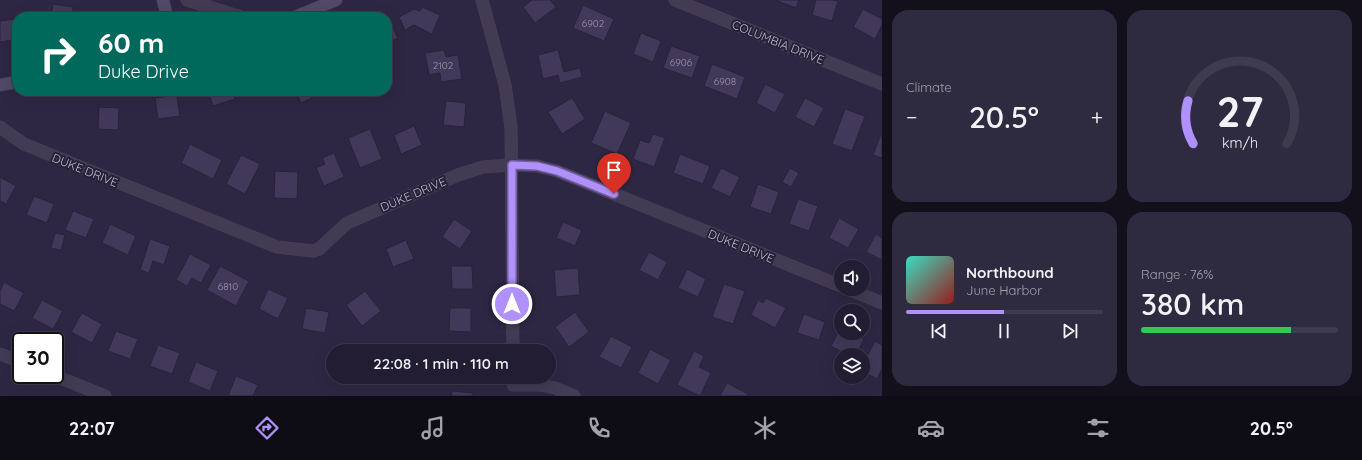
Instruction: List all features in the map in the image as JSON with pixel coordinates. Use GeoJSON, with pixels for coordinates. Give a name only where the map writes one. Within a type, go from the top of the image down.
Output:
{"type":"FeatureCollection","features":[{"type":"Feature","properties":{"kind":"street"},"geometry":{"type":"LineString","coordinates":[[163,0],[167,12]]}},
{"type":"Feature","properties":{"kind":"street"},"geometry":{"type":"LineString","coordinates":[[187,0],[225,12]]}},
{"type":"Feature","properties":{"kind":"street"},"geometry":{"type":"LineString","coordinates":[[307,12],[336,0]]}},
{"type":"Feature","properties":{"kind":"street"},"geometry":{"type":"LineString","coordinates":[[482,0],[505,85],[510,127],[512,165],[513,344]]}},
{"type":"Feature","properties":{"kind":"street","name":"COLUMBIA DRIVE"},"geometry":{"type":"LineString","coordinates":[[675,0],[882,84]]}},
{"type":"Feature","properties":{"kind":"street"},"geometry":{"type":"LineString","coordinates":[[0,85],[12,83]]}},
{"type":"Feature","properties":{"kind":"street","name":"DUKE DRIVE"},"geometry":{"type":"LineString","coordinates":[[0,128],[24,144],[277,247],[287,249],[313,251],[319,249],[347,223],[458,175],[483,167],[512,165],[537,166],[557,171],[834,283]]}},
{"type":"Feature","properties":{"kind":"street"},"geometry":{"type":"LineString","coordinates":[[865,296],[882,303]]}},
{"type":"Feature","properties":{"kind":"street"},"geometry":{"type":"LineString","coordinates":[[0,354],[12,359]]}},
{"type":"Feature","properties":{"kind":"street"},"geometry":{"type":"LineString","coordinates":[[64,379],[105,396]]}},
{"type":"Feature","properties":{"kind":"street"},"geometry":{"type":"LineString","coordinates":[[513,386],[540,385],[555,388],[574,396]]}},
{"type":"Feature","properties":{"kind":"building"},"geometry":{"type":"Polygon","coordinates":[[[532,0],[550,0],[556,7],[535,23],[523,7],[532,0]]]}},
{"type":"Feature","properties":{"kind":"building"},"geometry":{"type":"Polygon","coordinates":[[[775,0],[799,0],[796,8],[775,0]]]}},
{"type":"Feature","properties":{"kind":"building"},"geometry":{"type":"Polygon","coordinates":[[[816,0],[838,1],[832,21],[812,15],[816,0]]]}},
{"type":"Feature","properties":{"kind":"building"},"geometry":{"type":"Polygon","coordinates":[[[53,4],[73,7],[72,12],[52,12],[53,4]]]}},
{"type":"Feature","properties":{"kind":"building"},"geometry":{"type":"Polygon","coordinates":[[[583,5],[614,19],[604,41],[573,28],[583,5]]]}},
{"type":"Feature","properties":{"kind":"building"},"geometry":{"type":"Polygon","coordinates":[[[422,7],[440,15],[432,34],[414,25],[405,30],[399,17],[414,9],[420,11],[422,7]]]}},
{"type":"Feature","properties":{"kind":"building"},"geometry":{"type":"Polygon","coordinates":[[[863,9],[882,19],[882,25],[875,39],[853,27],[863,9]]]}},
{"type":"Feature","properties":{"kind":"building"},"geometry":{"type":"Polygon","coordinates":[[[12,19],[12,40],[0,42],[0,21],[12,19]]]}},
{"type":"Feature","properties":{"kind":"building"},"geometry":{"type":"Polygon","coordinates":[[[392,26],[398,38],[392,41],[392,26]]]}},
{"type":"Feature","properties":{"kind":"building"},"geometry":{"type":"Polygon","coordinates":[[[641,33],[661,41],[653,62],[633,54],[641,33]]]}},
{"type":"Feature","properties":{"kind":"building"},"geometry":{"type":"Polygon","coordinates":[[[671,46],[700,56],[692,78],[663,68],[671,46]]]}},
{"type":"Feature","properties":{"kind":"building"},"geometry":{"type":"Polygon","coordinates":[[[444,50],[446,57],[458,55],[462,79],[441,82],[440,73],[429,75],[425,53],[444,50]]]}},
{"type":"Feature","properties":{"kind":"building"},"geometry":{"type":"Polygon","coordinates":[[[558,50],[564,72],[580,68],[582,77],[560,83],[558,75],[543,79],[538,55],[558,50]]]}},
{"type":"Feature","properties":{"kind":"building"},"geometry":{"type":"Polygon","coordinates":[[[712,64],[745,77],[737,99],[704,86],[712,64]]]}},
{"type":"Feature","properties":{"kind":"building"},"geometry":{"type":"Polygon","coordinates":[[[765,84],[785,94],[775,113],[756,103],[765,84]]]}},
{"type":"Feature","properties":{"kind":"building"},"geometry":{"type":"Polygon","coordinates":[[[177,96],[180,116],[158,119],[155,98],[177,96]]]}},
{"type":"Feature","properties":{"kind":"building"},"geometry":{"type":"Polygon","coordinates":[[[210,96],[234,96],[235,99],[213,106],[210,96]]]}},
{"type":"Feature","properties":{"kind":"building"},"geometry":{"type":"Polygon","coordinates":[[[298,96],[311,96],[312,98],[301,103],[298,96]]]}},
{"type":"Feature","properties":{"kind":"building"},"geometry":{"type":"Polygon","coordinates":[[[572,98],[585,119],[562,134],[548,112],[572,98]]]}},
{"type":"Feature","properties":{"kind":"building"},"geometry":{"type":"Polygon","coordinates":[[[805,98],[824,108],[814,127],[795,117],[805,98]]]}},
{"type":"Feature","properties":{"kind":"building"},"geometry":{"type":"Polygon","coordinates":[[[446,101],[466,103],[464,127],[443,125],[446,101]]]}},
{"type":"Feature","properties":{"kind":"building"},"geometry":{"type":"Polygon","coordinates":[[[99,107],[119,108],[118,130],[98,129],[99,107]]]}},
{"type":"Feature","properties":{"kind":"building"},"geometry":{"type":"Polygon","coordinates":[[[845,109],[865,116],[852,151],[832,144],[845,109]]]}},
{"type":"Feature","properties":{"kind":"building"},"geometry":{"type":"Polygon","coordinates":[[[605,111],[631,123],[617,154],[591,143],[605,111]]]}},
{"type":"Feature","properties":{"kind":"building"},"geometry":{"type":"Polygon","coordinates":[[[414,126],[422,145],[401,154],[394,135],[414,126]]]}},
{"type":"Feature","properties":{"kind":"building"},"geometry":{"type":"Polygon","coordinates":[[[370,129],[382,159],[360,168],[348,138],[370,129]]]}},
{"type":"Feature","properties":{"kind":"building"},"geometry":{"type":"Polygon","coordinates":[[[653,134],[665,138],[654,167],[633,159],[640,140],[649,143],[653,134]]]}},
{"type":"Feature","properties":{"kind":"building"},"geometry":{"type":"Polygon","coordinates":[[[882,134],[882,158],[873,155],[882,134]]]}},
{"type":"Feature","properties":{"kind":"building"},"geometry":{"type":"Polygon","coordinates":[[[190,144],[222,160],[213,179],[181,163],[190,144]]]}},
{"type":"Feature","properties":{"kind":"building"},"geometry":{"type":"Polygon","coordinates":[[[334,153],[344,177],[324,186],[316,168],[325,164],[322,158],[334,153]]]}},
{"type":"Feature","properties":{"kind":"building"},"geometry":{"type":"Polygon","coordinates":[[[680,154],[710,166],[703,184],[673,173],[680,154]]]}},
{"type":"Feature","properties":{"kind":"building"},"geometry":{"type":"Polygon","coordinates":[[[241,155],[260,164],[245,194],[226,184],[241,155]]]}},
{"type":"Feature","properties":{"kind":"building"},"geometry":{"type":"Polygon","coordinates":[[[721,168],[740,177],[730,197],[711,188],[721,168]]]}},
{"type":"Feature","properties":{"kind":"building"},"geometry":{"type":"Polygon","coordinates":[[[790,168],[799,173],[791,187],[782,182],[790,168]]]}},
{"type":"Feature","properties":{"kind":"building"},"geometry":{"type":"Polygon","coordinates":[[[275,171],[298,172],[297,199],[274,198],[275,171]]]}},
{"type":"Feature","properties":{"kind":"building"},"geometry":{"type":"Polygon","coordinates":[[[0,177],[16,186],[6,204],[0,201],[0,177]]]}},
{"type":"Feature","properties":{"kind":"building"},"geometry":{"type":"Polygon","coordinates":[[[758,184],[779,192],[771,214],[750,207],[758,184]]]}},
{"type":"Feature","properties":{"kind":"building"},"geometry":{"type":"Polygon","coordinates":[[[34,196],[54,204],[47,223],[26,215],[34,196]]]}},
{"type":"Feature","properties":{"kind":"building"},"geometry":{"type":"Polygon","coordinates":[[[798,199],[818,206],[809,231],[789,224],[798,199]]]}},
{"type":"Feature","properties":{"kind":"building"},"geometry":{"type":"Polygon","coordinates":[[[73,211],[94,219],[86,238],[65,230],[73,211]]]}},
{"type":"Feature","properties":{"kind":"building"},"geometry":{"type":"Polygon","coordinates":[[[839,218],[859,229],[848,248],[829,238],[839,218]]]}},
{"type":"Feature","properties":{"kind":"building"},"geometry":{"type":"Polygon","coordinates":[[[454,219],[472,231],[460,249],[442,237],[454,219]]]}},
{"type":"Feature","properties":{"kind":"building"},"geometry":{"type":"Polygon","coordinates":[[[563,222],[582,230],[575,246],[556,238],[563,222]]]}},
{"type":"Feature","properties":{"kind":"building"},"geometry":{"type":"Polygon","coordinates":[[[110,224],[136,236],[128,255],[102,243],[110,224]]]}},
{"type":"Feature","properties":{"kind":"building"},"geometry":{"type":"Polygon","coordinates":[[[55,233],[65,235],[61,250],[51,248],[55,233]]]}},
{"type":"Feature","properties":{"kind":"building"},"geometry":{"type":"Polygon","coordinates":[[[876,234],[882,238],[882,260],[866,252],[876,234]]]}},
{"type":"Feature","properties":{"kind":"building"},"geometry":{"type":"Polygon","coordinates":[[[150,239],[170,246],[164,265],[153,261],[149,273],[140,270],[150,239]]]}},
{"type":"Feature","properties":{"kind":"building"},"geometry":{"type":"Polygon","coordinates":[[[406,240],[414,259],[393,267],[386,249],[406,240]]]}},
{"type":"Feature","properties":{"kind":"building"},"geometry":{"type":"Polygon","coordinates":[[[649,252],[667,262],[658,280],[639,270],[649,252]]]}},
{"type":"Feature","properties":{"kind":"building"},"geometry":{"type":"Polygon","coordinates":[[[190,254],[211,265],[201,283],[192,278],[187,286],[176,280],[190,254]]]}},
{"type":"Feature","properties":{"kind":"building"},"geometry":{"type":"Polygon","coordinates":[[[220,266],[249,281],[236,306],[207,290],[220,266]]]}},
{"type":"Feature","properties":{"kind":"building"},"geometry":{"type":"Polygon","coordinates":[[[451,266],[472,266],[473,289],[452,289],[451,266]]]}},
{"type":"Feature","properties":{"kind":"building"},"geometry":{"type":"Polygon","coordinates":[[[578,268],[580,295],[556,297],[554,270],[578,268]]]}},
{"type":"Feature","properties":{"kind":"building"},"geometry":{"type":"Polygon","coordinates":[[[687,269],[706,279],[698,297],[678,288],[687,269]]]}},
{"type":"Feature","properties":{"kind":"building"},"geometry":{"type":"Polygon","coordinates":[[[4,282],[24,293],[14,311],[0,304],[0,291],[4,282]]]}},
{"type":"Feature","properties":{"kind":"building"},"geometry":{"type":"Polygon","coordinates":[[[724,284],[745,291],[733,324],[712,317],[724,284]]]}},
{"type":"Feature","properties":{"kind":"building"},"geometry":{"type":"Polygon","coordinates":[[[268,289],[288,298],[278,319],[259,309],[268,289]]]}},
{"type":"Feature","properties":{"kind":"building"},"geometry":{"type":"Polygon","coordinates":[[[365,291],[381,311],[362,326],[346,305],[365,291]]]}},
{"type":"Feature","properties":{"kind":"building"},"geometry":{"type":"Polygon","coordinates":[[[766,298],[786,308],[775,328],[751,315],[758,300],[763,303],[766,298]]]}},
{"type":"Feature","properties":{"kind":"building"},"geometry":{"type":"Polygon","coordinates":[[[42,300],[63,311],[53,329],[32,318],[42,300]]]}},
{"type":"Feature","properties":{"kind":"building"},"geometry":{"type":"Polygon","coordinates":[[[306,308],[329,312],[325,333],[302,329],[306,308]]]}},
{"type":"Feature","properties":{"kind":"building"},"geometry":{"type":"Polygon","coordinates":[[[450,308],[471,308],[471,332],[449,331],[450,308]]]}},
{"type":"Feature","properties":{"kind":"building"},"geometry":{"type":"Polygon","coordinates":[[[575,312],[589,332],[569,347],[555,327],[575,312]]]}},
{"type":"Feature","properties":{"kind":"building"},"geometry":{"type":"Polygon","coordinates":[[[82,313],[102,324],[92,343],[71,332],[82,313]]]}},
{"type":"Feature","properties":{"kind":"building"},"geometry":{"type":"Polygon","coordinates":[[[804,314],[825,322],[819,340],[797,333],[804,314]]]}},
{"type":"Feature","properties":{"kind":"building"},"geometry":{"type":"Polygon","coordinates":[[[116,331],[138,339],[130,359],[108,351],[116,331]]]}},
{"type":"Feature","properties":{"kind":"building"},"geometry":{"type":"Polygon","coordinates":[[[611,336],[632,347],[621,368],[599,357],[611,336]]]}},
{"type":"Feature","properties":{"kind":"building"},"geometry":{"type":"Polygon","coordinates":[[[834,340],[864,340],[860,348],[835,348],[831,346],[834,340]]]}},
{"type":"Feature","properties":{"kind":"building"},"geometry":{"type":"Polygon","coordinates":[[[875,341],[882,345],[882,369],[877,379],[870,376],[870,351],[875,341]]]}},
{"type":"Feature","properties":{"kind":"building"},"geometry":{"type":"Polygon","coordinates":[[[158,345],[180,353],[172,374],[150,366],[158,345]]]}},
{"type":"Feature","properties":{"kind":"building"},"geometry":{"type":"Polygon","coordinates":[[[650,349],[671,360],[658,384],[638,373],[650,349]]]}},
{"type":"Feature","properties":{"kind":"building"},"geometry":{"type":"Polygon","coordinates":[[[694,351],[704,356],[699,367],[711,373],[700,396],[677,385],[694,351]]]}},
{"type":"Feature","properties":{"kind":"building"},"geometry":{"type":"Polygon","coordinates":[[[196,362],[218,371],[210,391],[188,382],[196,362]]]}},
{"type":"Feature","properties":{"kind":"building"},"geometry":{"type":"Polygon","coordinates":[[[236,376],[258,385],[253,396],[228,396],[236,376]]]}},
{"type":"Feature","properties":{"kind":"building"},"geometry":{"type":"Polygon","coordinates":[[[727,383],[748,394],[747,396],[720,396],[727,383]]]}},
{"type":"Feature","properties":{"kind":"building"},"geometry":{"type":"Polygon","coordinates":[[[452,391],[473,393],[472,396],[451,396],[452,391]]]}},
{"type":"Feature","properties":{"kind":"route"},"geometry":{"type":"LineString","coordinates":[[512,304],[512,165],[537,166],[557,171],[614,194]]}}]}
